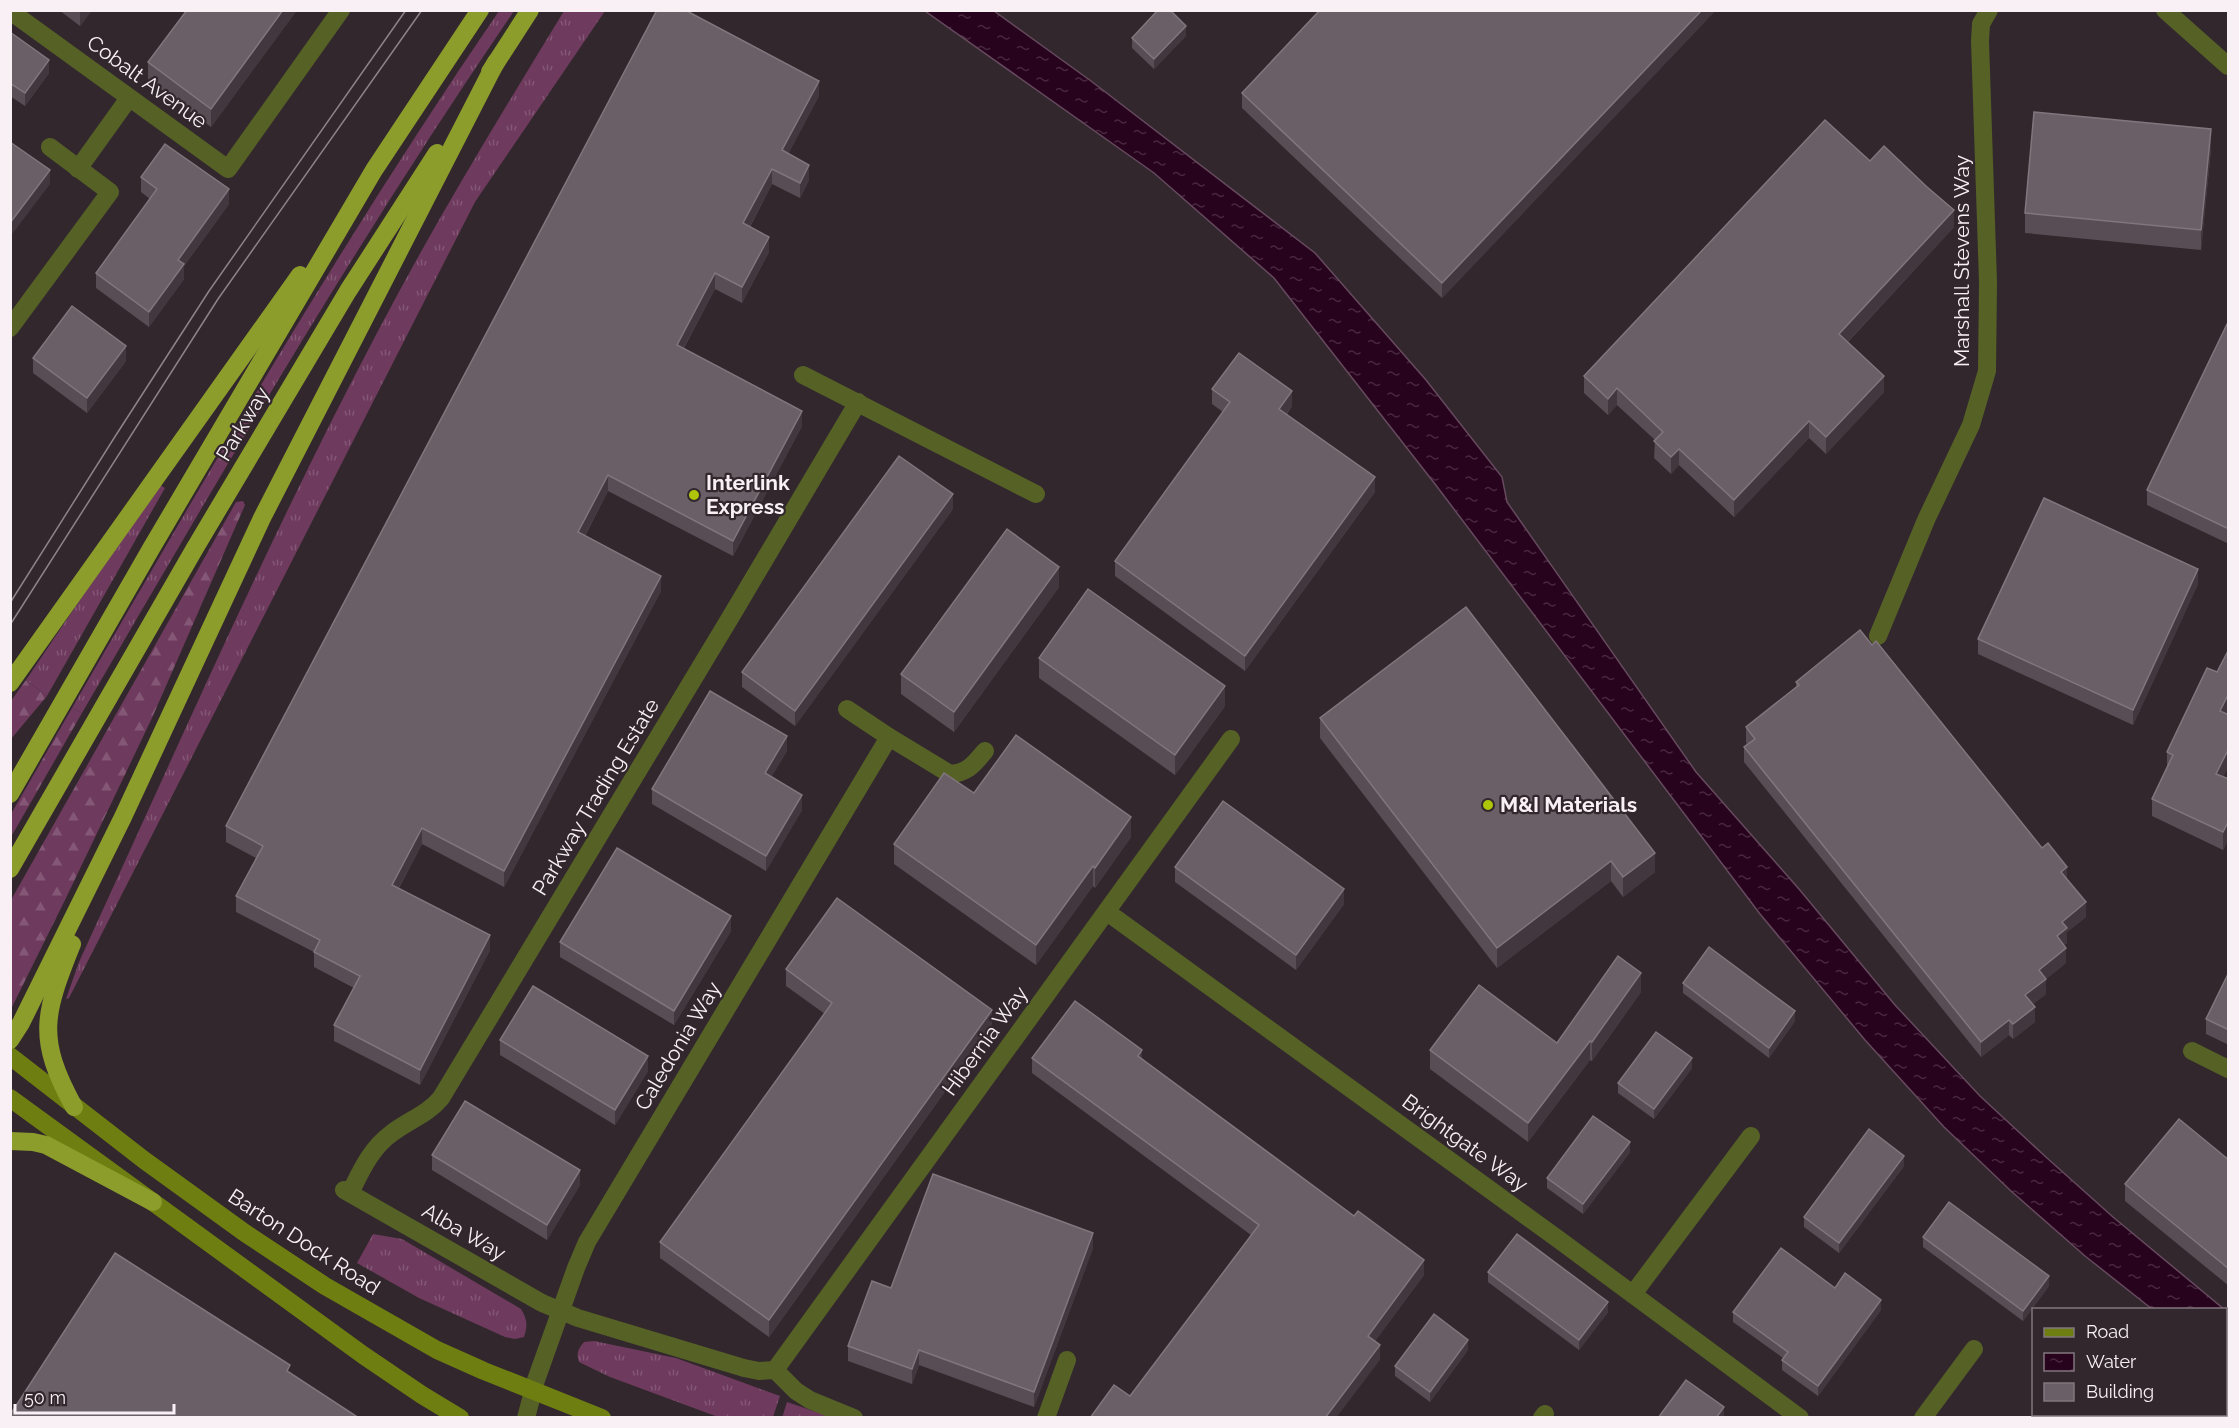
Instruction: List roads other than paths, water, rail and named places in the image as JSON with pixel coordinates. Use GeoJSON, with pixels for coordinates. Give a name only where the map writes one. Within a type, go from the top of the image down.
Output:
{"type":"FeatureCollection","features":[{"type":"Feature","properties":{"kind":"highway","name":"Parkway"},"geometry":{"type":"LineString","coordinates":[[10,794],[374,170],[480,10]]}},
{"type":"Feature","properties":{"kind":"highway","name":"Parkway"},"geometry":{"type":"LineString","coordinates":[[10,869],[201,538],[342,301],[530,10]]}},
{"type":"Feature","properties":{"kind":"highway"},"geometry":{"type":"LineString","coordinates":[[10,1040],[21,1023],[123,817],[262,518],[496,62]]}},
{"type":"Feature","properties":{"kind":"highway"},"geometry":{"type":"LineString","coordinates":[[10,683],[374,170]]}},
{"type":"Feature","properties":{"kind":"highway"},"geometry":{"type":"LineString","coordinates":[[74,1107],[59,1080],[52,1058],[48,1027],[51,1000],[123,817]]}},
{"type":"Feature","properties":{"kind":"highway"},"geometry":{"type":"LineString","coordinates":[[10,1142],[33,1142],[46,1145],[153,1202]]}},
{"type":"Feature","properties":{"kind":"main road","name":"Barton Dock Road"},"geometry":{"type":"LineString","coordinates":[[10,1056],[74,1107],[245,1233],[325,1286],[437,1350],[602,1418]]}},
{"type":"Feature","properties":{"kind":"main road"},"geometry":{"type":"LineString","coordinates":[[10,1098],[363,1355],[460,1418]]}},
{"type":"Feature","properties":{"kind":"street","name":"Cobalt Avenue"},"geometry":{"type":"LineString","coordinates":[[10,11],[228,169],[341,10]]}},
{"type":"Feature","properties":{"kind":"street","name":"Marshall Stevens Way"},"geometry":{"type":"LineString","coordinates":[[1878,636],[1926,520],[1971,425],[1986,371],[1988,282],[1980,41],[1981,24],[1989,10]]}},
{"type":"Feature","properties":{"kind":"street"},"geometry":{"type":"LineString","coordinates":[[2165,10],[2229,66]]}},
{"type":"Feature","properties":{"kind":"street"},"geometry":{"type":"LineString","coordinates":[[78,169],[129,98]]}},
{"type":"Feature","properties":{"kind":"street"},"geometry":{"type":"LineString","coordinates":[[10,328],[110,192],[50,147]]}},
{"type":"Feature","properties":{"kind":"street"},"geometry":{"type":"LineString","coordinates":[[803,375],[1036,494]]}},
{"type":"Feature","properties":{"kind":"street","name":"Parkway Trading Estate"},"geometry":{"type":"LineString","coordinates":[[347,1192],[378,1144],[426,1113],[441,1098],[734,613],[858,402]]}},
{"type":"Feature","properties":{"kind":"street"},"geometry":{"type":"LineString","coordinates":[[847,710],[950,774],[968,770],[985,751]]}},
{"type":"Feature","properties":{"kind":"street","name":"Caledonia Way"},"geometry":{"type":"LineString","coordinates":[[525,1418],[581,1255],[595,1228],[889,737]]}},
{"type":"Feature","properties":{"kind":"street","name":"Hibernia Way"},"geometry":{"type":"LineString","coordinates":[[775,1370],[1232,739]]}},
{"type":"Feature","properties":{"kind":"street","name":"Brightgate Way"},"geometry":{"type":"LineString","coordinates":[[1107,912],[1633,1294],[1775,1410],[1800,1418]]}},
{"type":"Feature","properties":{"kind":"street"},"geometry":{"type":"LineString","coordinates":[[2192,1051],[2229,1069]]}},
{"type":"Feature","properties":{"kind":"street"},"geometry":{"type":"LineString","coordinates":[[1633,1294],[1751,1136]]}},
{"type":"Feature","properties":{"kind":"street","name":"Alba Way"},"geometry":{"type":"LineString","coordinates":[[347,1192],[525,1294],[561,1311]]}},
{"type":"Feature","properties":{"kind":"street"},"geometry":{"type":"LineString","coordinates":[[561,1311],[744,1368],[759,1371],[775,1370],[796,1391],[810,1400],[854,1418]]}},
{"type":"Feature","properties":{"kind":"street"},"geometry":{"type":"LineString","coordinates":[[1923,1418],[1974,1349]]}},
{"type":"Feature","properties":{"kind":"street"},"geometry":{"type":"LineString","coordinates":[[1046,1418],[1067,1360]]}},
{"type":"Feature","properties":{"kind":"water"},"geometry":{"type":"Polygon","coordinates":[[[925,11],[994,11],[1091,81],[1315,253],[1426,380],[1502,477],[1507,502],[1696,772],[1799,889],[1895,1005],[1980,1096],[2047,1158],[2113,1217],[2223,1308],[2151,1308],[2085,1256],[2011,1191],[1944,1127],[1865,1040],[1760,914],[1435,484],[1274,278],[1154,173],[925,11]]]}},
{"type":"Feature","properties":{"kind":"tram line"},"geometry":{"type":"LineString","coordinates":[[10,603],[209,291],[406,10]]}},
{"type":"Feature","properties":{"kind":"tram line"},"geometry":{"type":"LineString","coordinates":[[10,625],[218,299],[422,10]]}},
{"type":"Feature","properties":{"kind":"place","name":"Interlink Express"},"geometry":{"type":"Point","coordinates":[694,495]}},
{"type":"Feature","properties":{"kind":"place","name":"M&I Materials"},"geometry":{"type":"Point","coordinates":[1488,805]}}]}
